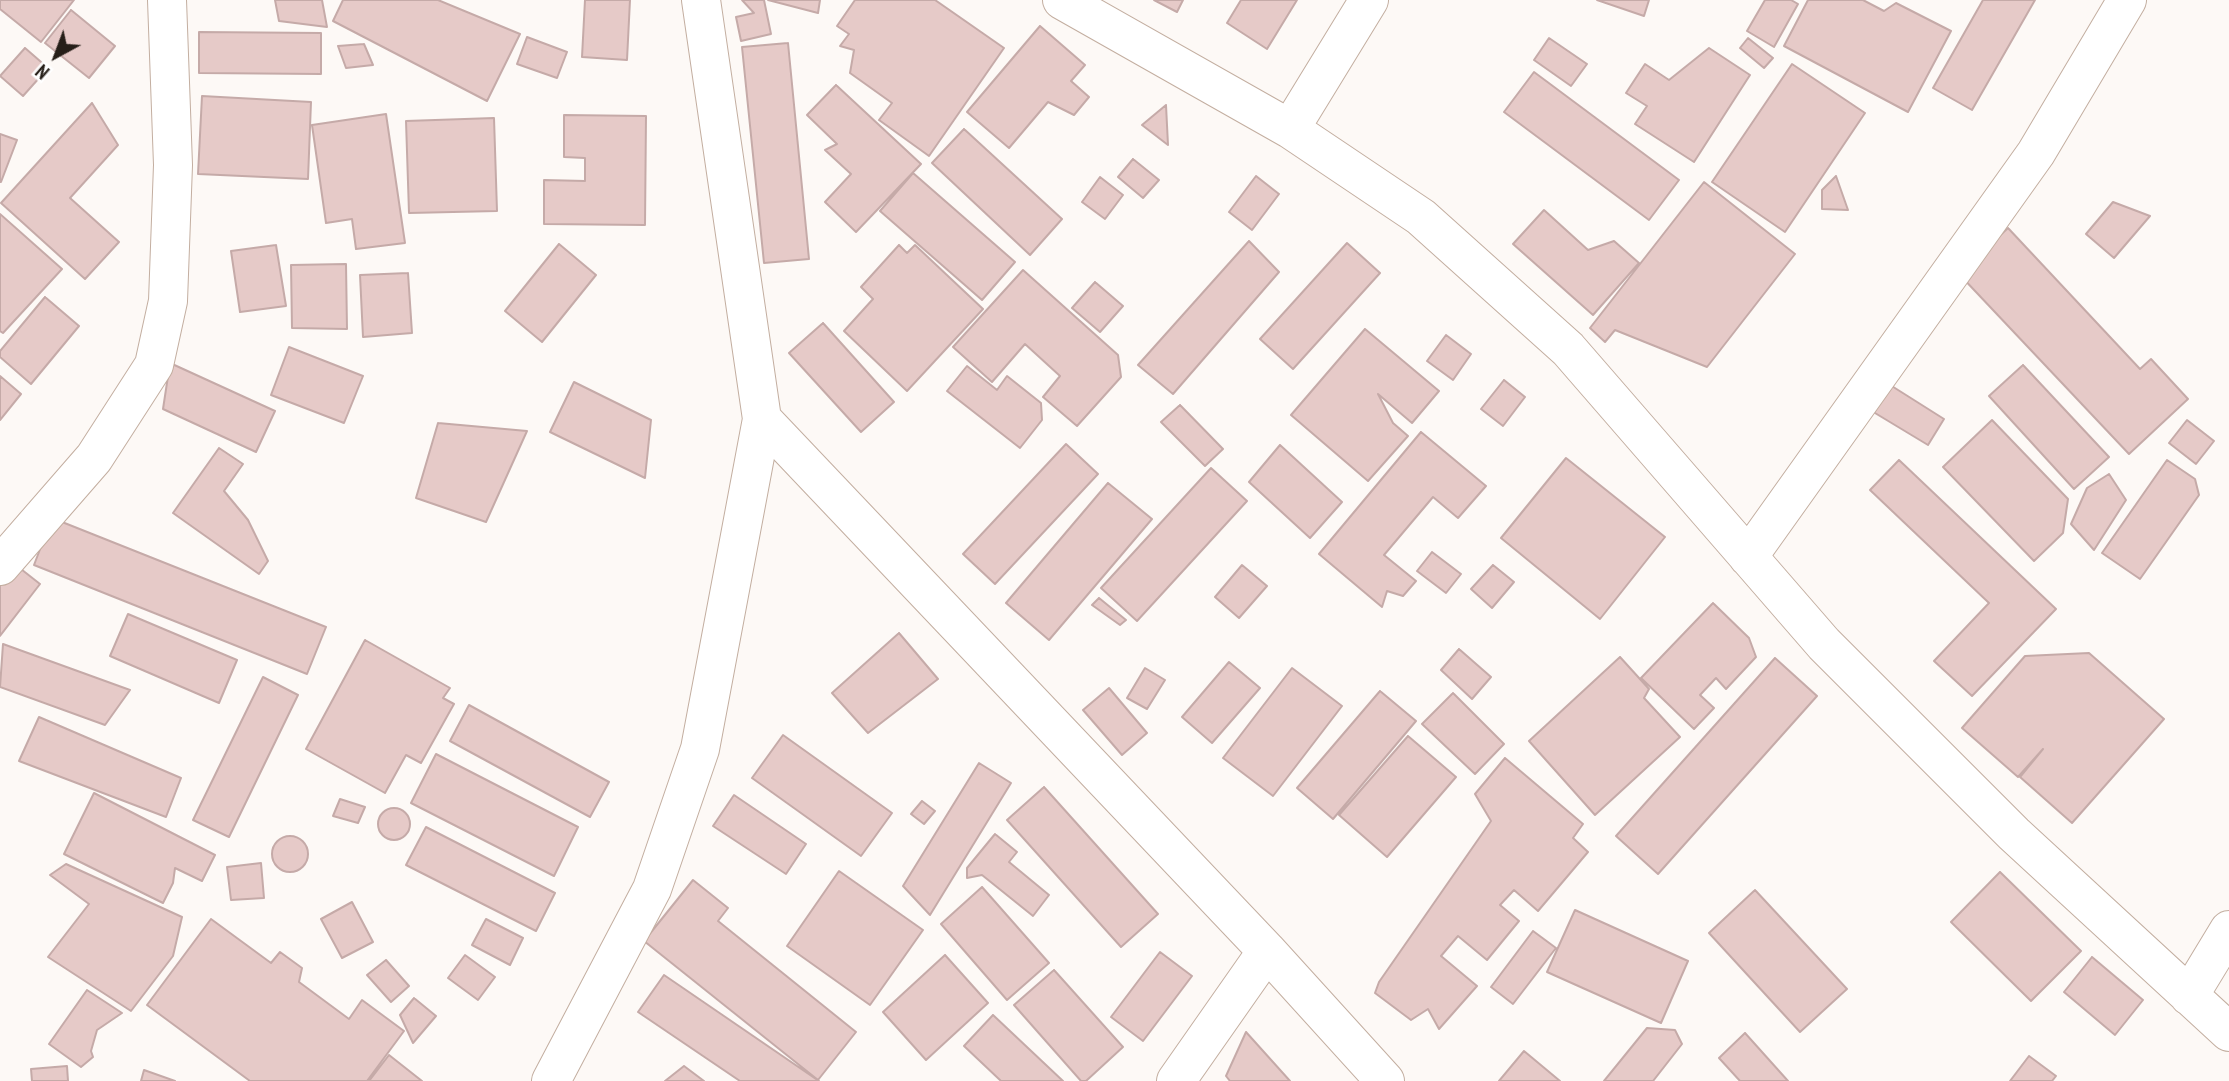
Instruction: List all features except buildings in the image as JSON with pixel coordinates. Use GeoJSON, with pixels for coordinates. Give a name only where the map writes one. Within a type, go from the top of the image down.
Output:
{"type":"FeatureCollection","features":[{"type":"Feature","properties":{"kind":"street"},"geometry":{"type":"LineString","coordinates":[[0,566],[94,458],[154,365],[168,301],[173,165],[167,0]]}},
{"type":"Feature","properties":{"kind":"street"},"geometry":{"type":"LineString","coordinates":[[551,1081],[652,889],[700,749],[762,419],[701,0]]}},
{"type":"Feature","properties":{"kind":"street"},"geometry":{"type":"LineString","coordinates":[[1062,0],[1290,129],[1421,217],[1568,349],[1824,644],[2014,834],[2229,1032]]}},
{"type":"Feature","properties":{"kind":"street"},"geometry":{"type":"LineString","coordinates":[[1290,129],[1369,0]]}},
{"type":"Feature","properties":{"kind":"street"},"geometry":{"type":"LineString","coordinates":[[1748,557],[2036,153],[2127,0]]}},
{"type":"Feature","properties":{"kind":"street"},"geometry":{"type":"LineString","coordinates":[[762,419],[1267,951],[1385,1081]]}},
{"type":"Feature","properties":{"kind":"street"},"geometry":{"type":"LineString","coordinates":[[2189,996],[2229,930]]}},
{"type":"Feature","properties":{"kind":"street"},"geometry":{"type":"LineString","coordinates":[[1176,1081],[1267,951]]}}]}
